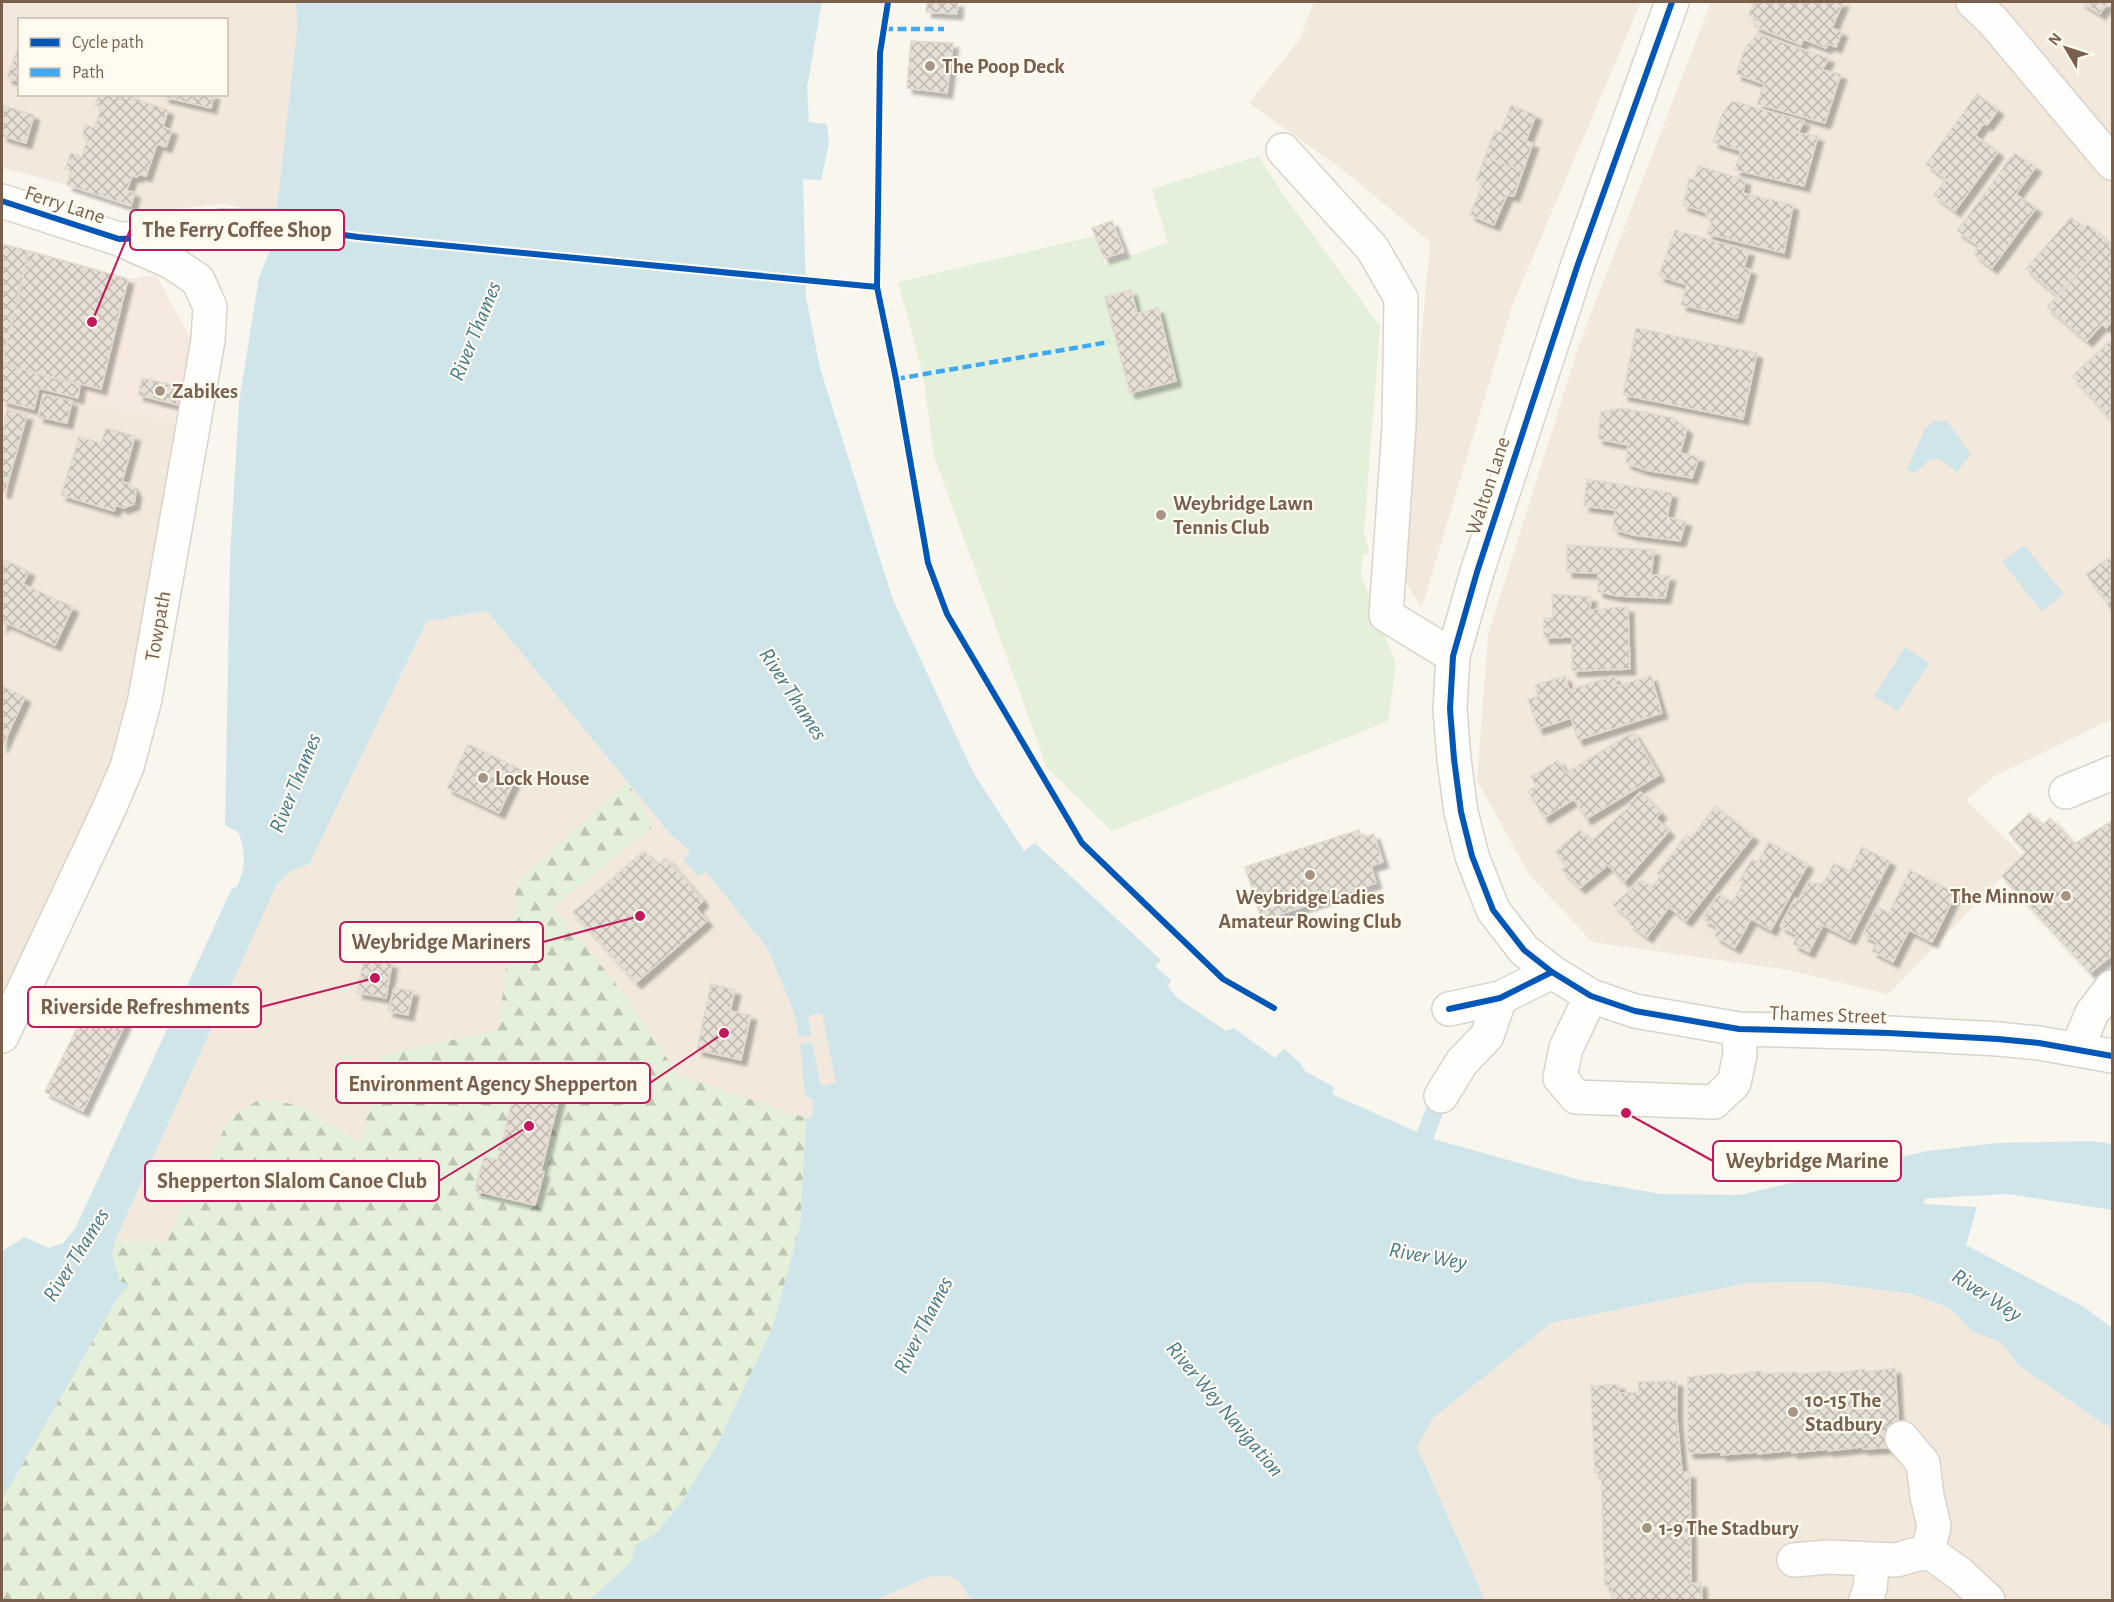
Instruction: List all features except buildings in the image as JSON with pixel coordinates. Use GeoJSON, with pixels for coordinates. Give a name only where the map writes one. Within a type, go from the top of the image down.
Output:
{"type":"FeatureCollection","features":[{"type":"Feature","properties":{"kind":"street","name":"Walton Lane"},"geometry":{"type":"LineString","coordinates":[[1552,972],[1524,950],[1493,910],[1472,856],[1461,812],[1454,759],[1450,709],[1453,656],[1477,572],[1578,264],[1672,2]]}},
{"type":"Feature","properties":{"kind":"street"},"geometry":{"type":"LineString","coordinates":[[1973,2],[1994,22],[2112,163]]}},
{"type":"Feature","properties":{"kind":"street"},"geometry":{"type":"LineString","coordinates":[[1283,150],[1372,248],[1401,298],[1399,426],[1386,615],[1453,656]]}},
{"type":"Feature","properties":{"kind":"street","name":"Ferry Lane"},"geometry":{"type":"LineString","coordinates":[[2,201],[119,239]]}},
{"type":"Feature","properties":{"kind":"street"},"geometry":{"type":"LineString","coordinates":[[119,239],[169,237],[221,226],[280,226]]}},
{"type":"Feature","properties":{"kind":"street","name":"Towpath"},"geometry":{"type":"LineString","coordinates":[[2,1036],[127,767],[145,699],[208,340],[210,308],[198,280],[171,262],[119,239]]}},
{"type":"Feature","properties":{"kind":"street"},"geometry":{"type":"LineString","coordinates":[[2066,792],[2112,773]]}},
{"type":"Feature","properties":{"kind":"street"},"geometry":{"type":"LineString","coordinates":[[1449,1009],[1500,998],[1552,972]]}},
{"type":"Feature","properties":{"kind":"street","name":"Thames Street"},"geometry":{"type":"LineString","coordinates":[[1552,972],[1591,996],[1635,1011],[1739,1029],[1998,1039],[2112,1056]]}},
{"type":"Feature","properties":{"kind":"street"},"geometry":{"type":"LineString","coordinates":[[2077,1050],[2092,1013],[2112,987]]}},
{"type":"Feature","properties":{"kind":"street"},"geometry":{"type":"LineString","coordinates":[[1591,996],[1566,1048],[1560,1078],[1576,1097],[1714,1102],[1734,1083],[1740,1055],[1739,1029]]}},
{"type":"Feature","properties":{"kind":"street"},"geometry":{"type":"LineString","coordinates":[[1441,1096],[1462,1062],[1487,1036],[1500,998]]}},
{"type":"Feature","properties":{"kind":"street"},"geometry":{"type":"LineString","coordinates":[[1902,1438],[1923,1463],[1934,1526],[1929,1551]]}},
{"type":"Feature","properties":{"kind":"street"},"geometry":{"type":"LineString","coordinates":[[1794,1560],[1828,1557],[1896,1560],[1929,1551]]}},
{"type":"Feature","properties":{"kind":"street"},"geometry":{"type":"LineString","coordinates":[[1929,1551],[1960,1574],[1988,1600]]}},
{"type":"Feature","properties":{"kind":"street"},"geometry":{"type":"LineString","coordinates":[[1866,1600],[1870,1588],[1873,1559]]}},
{"type":"Feature","properties":{"kind":"shaded area"},"geometry":{"type":"Polygon","coordinates":[[[2,2],[296,2],[297,30],[276,215],[224,204],[142,212],[131,206],[67,185],[2,168],[2,2]]]}},
{"type":"Feature","properties":{"kind":"shaded area"},"geometry":{"type":"Polygon","coordinates":[[[1314,2],[1641,2],[1512,306],[1422,607],[1400,575],[1430,242],[1343,170],[1249,103],[1300,39],[1314,2]]]}},
{"type":"Feature","properties":{"kind":"shaded area"},"geometry":{"type":"Polygon","coordinates":[[[1711,2],[2112,2],[2112,719],[1995,776],[1966,800],[2023,856],[1888,994],[1788,970],[1592,942],[1528,873],[1477,780],[1488,635],[1579,345],[1711,2]]]}},
{"type":"Feature","properties":{"kind":"shaded area"},"geometry":{"type":"Polygon","coordinates":[[[2,244],[128,279],[156,275],[193,343],[178,423],[40,389],[8,501],[2,499],[2,244]]]}},
{"type":"Feature","properties":{"kind":"shaded area"},"geometry":{"type":"Polygon","coordinates":[[[39,388],[193,427],[145,699],[2,1036],[2,499],[8,501],[39,388]]]}},
{"type":"Feature","properties":{"kind":"shaded area"},"geometry":{"type":"Polygon","coordinates":[[[487,611],[672,836],[690,852],[684,859],[698,876],[706,870],[768,949],[794,1013],[799,1037],[807,1016],[822,1012],[836,1083],[821,1086],[812,1042],[805,1096],[813,1099],[812,1119],[806,1118],[631,1562],[589,1600],[2,1600],[2,1500],[117,1299],[115,1241],[277,884],[291,871],[309,864],[427,621],[487,611]]]}},
{"type":"Feature","properties":{"kind":"shaded area"},"geometry":{"type":"Polygon","coordinates":[[[1818,1282],[1912,1294],[1950,1308],[1973,1332],[2001,1342],[2017,1364],[2102,1423],[2112,1427],[2112,1600],[1485,1600],[1417,1447],[1433,1418],[1551,1323],[1748,1283],[1818,1282]]]}},
{"type":"Feature","properties":{"kind":"shaded area"},"geometry":{"type":"Polygon","coordinates":[[[950,1576],[958,1580],[973,1600],[876,1600],[928,1577],[950,1576]]]}},
{"type":"Feature","properties":{"kind":"green space","name":"Weybridge Lawn Tennis Club"},"geometry":{"type":"Polygon","coordinates":[[[1259,156],[1282,193],[1380,326],[1364,533],[1370,553],[1363,555],[1361,575],[1396,664],[1388,721],[1112,831],[1047,768],[934,456],[923,374],[898,282],[1095,236],[1105,264],[1168,243],[1152,189],[1259,156]]]}},
{"type":"Feature","properties":{"kind":"green space"},"geometry":{"type":"Polygon","coordinates":[[[627,782],[654,826],[553,907],[626,996],[678,1075],[806,1118],[800,1226],[772,1329],[717,1445],[679,1506],[655,1534],[636,1545],[631,1562],[588,1600],[2,1600],[2,1500],[117,1299],[129,1285],[120,1281],[112,1255],[115,1241],[165,1242],[230,1118],[260,1099],[298,1105],[360,1141],[383,1055],[498,1030],[517,882],[627,782]]]}},
{"type":"Feature","properties":{"kind":"water"},"geometry":{"type":"Polygon","coordinates":[[[296,2],[822,2],[807,87],[809,122],[827,124],[829,143],[821,180],[803,179],[806,297],[820,368],[893,600],[973,772],[1024,851],[1035,843],[1161,960],[1155,966],[1171,980],[1168,986],[1176,997],[1226,1031],[1234,1028],[1275,1058],[1284,1049],[1300,1063],[1305,1071],[1334,1087],[1332,1094],[1417,1132],[1427,1106],[1443,1113],[1433,1139],[1580,1180],[1661,1194],[1740,1195],[1927,1151],[1997,1143],[2092,1141],[2112,1144],[2112,1210],[2007,1194],[1933,1198],[1925,1199],[1924,1204],[1977,1207],[1966,1245],[2084,1307],[2112,1328],[2112,1427],[2102,1423],[2017,1364],[2001,1342],[1973,1332],[1950,1308],[1912,1294],[1818,1282],[1748,1283],[1551,1323],[1433,1418],[1417,1447],[1485,1600],[973,1600],[958,1580],[949,1576],[928,1577],[876,1600],[589,1600],[631,1562],[636,1545],[655,1534],[679,1506],[717,1445],[772,1329],[800,1226],[806,1118],[812,1118],[813,1099],[805,1096],[800,1044],[812,1042],[821,1086],[836,1083],[822,1013],[808,1016],[811,1036],[799,1037],[794,1013],[768,949],[706,871],[698,876],[683,859],[690,851],[672,836],[487,611],[427,621],[309,864],[291,871],[277,884],[115,1241],[112,1255],[120,1281],[129,1285],[117,1299],[2,1500],[2,1251],[25,1237],[49,1248],[63,1243],[75,1229],[232,888],[237,887],[242,872],[244,854],[239,833],[225,825],[230,558],[239,402],[259,277],[280,226],[276,215],[297,30],[296,2]]]}},
{"type":"Feature","properties":{"kind":"water"},"geometry":{"type":"Polygon","coordinates":[[[1934,421],[1947,421],[1971,454],[1957,472],[1935,459],[1915,474],[1907,469],[1925,429],[1934,421]]]}},
{"type":"Feature","properties":{"kind":"water"},"geometry":{"type":"Polygon","coordinates":[[[2024,545],[2064,594],[2042,611],[2002,562],[2024,545]]]}},
{"type":"Feature","properties":{"kind":"water"},"geometry":{"type":"Polygon","coordinates":[[[1905,647],[1929,663],[1898,711],[1874,696],[1905,647]]]}},
{"type":"Feature","properties":{"kind":"ferry route"},"geometry":{"type":"LineString","coordinates":[[358,237],[811,281]]}},
{"type":"Feature","properties":{"kind":"marked path"},"geometry":{"type":"LineString","coordinates":[[884,29],[944,29]]}},
{"type":"Feature","properties":{"kind":"marked path"},"geometry":{"type":"LineString","coordinates":[[896,379],[1109,342]]}},
{"type":"Feature","properties":{"kind":"cycle path"},"geometry":{"type":"LineString","coordinates":[[888,2],[880,53],[877,287],[896,379],[928,563],[947,614],[1082,843],[1223,979],[1274,1008]]}},
{"type":"Feature","properties":{"kind":"cycle path"},"geometry":{"type":"LineString","coordinates":[[1672,2],[1578,264],[1477,572],[1453,656],[1450,709],[1461,812],[1472,856],[1493,910],[1524,950],[1552,972],[1591,996],[1635,1011],[1739,1029],[1998,1039],[2039,1043],[2112,1056]]}},
{"type":"Feature","properties":{"kind":"cycle path"},"geometry":{"type":"LineString","coordinates":[[2,201],[119,239],[169,237],[221,226],[280,226],[358,237],[877,287]]}},
{"type":"Feature","properties":{"kind":"cycle path"},"geometry":{"type":"LineString","coordinates":[[1449,1009],[1500,998],[1552,972]]}},
{"type":"Feature","properties":{"kind":"place","name":"The Poop Deck"},"geometry":{"type":"Point","coordinates":[930,66]}},
{"type":"Feature","properties":{"kind":"place","name":"The Ferry Coffee Shop"},"geometry":{"type":"Point","coordinates":[92,322]}},
{"type":"Feature","properties":{"kind":"place","name":"Zabikes"},"geometry":{"type":"Point","coordinates":[160,391]}},
{"type":"Feature","properties":{"kind":"place","name":"Weybridge Lawn Tennis Club"},"geometry":{"type":"Point","coordinates":[1161,515]}},
{"type":"Feature","properties":{"kind":"place","name":"Lock House"},"geometry":{"type":"Point","coordinates":[483,778]}},
{"type":"Feature","properties":{"kind":"place","name":"Weybridge Ladies Amateur Rowing Club"},"geometry":{"type":"Point","coordinates":[1310,875]}},
{"type":"Feature","properties":{"kind":"place","name":"The Minnow"},"geometry":{"type":"Point","coordinates":[2066,896]}},
{"type":"Feature","properties":{"kind":"place","name":"Weybridge Mariners"},"geometry":{"type":"Point","coordinates":[640,916]}},
{"type":"Feature","properties":{"kind":"place","name":"Riverside Refreshments"},"geometry":{"type":"Point","coordinates":[375,978]}},
{"type":"Feature","properties":{"kind":"place","name":"Environment Agency Shepperton"},"geometry":{"type":"Point","coordinates":[724,1033]}},
{"type":"Feature","properties":{"kind":"place","name":"Weybridge Marine"},"geometry":{"type":"Point","coordinates":[1626,1113]}},
{"type":"Feature","properties":{"kind":"place","name":"Shepperton Slalom Canoe Club"},"geometry":{"type":"Point","coordinates":[529,1126]}},
{"type":"Feature","properties":{"kind":"place","name":"10-15 The Stadbury"},"geometry":{"type":"Point","coordinates":[1793,1412]}},
{"type":"Feature","properties":{"kind":"place","name":"1-9 The Stadbury"},"geometry":{"type":"Point","coordinates":[1647,1528]}},
{"type":"Feature","properties":{"kind":"water label","name":"River Thames"},"geometry":{"type":"Point","coordinates":[475,331]}},
{"type":"Feature","properties":{"kind":"water label","name":"River Thames"},"geometry":{"type":"Point","coordinates":[793,694]}},
{"type":"Feature","properties":{"kind":"water label","name":"River Thames"},"geometry":{"type":"Point","coordinates":[295,783]}},
{"type":"Feature","properties":{"kind":"water label","name":"River Thames"},"geometry":{"type":"Point","coordinates":[76,1255]}},
{"type":"Feature","properties":{"kind":"water label","name":"River Wey"},"geometry":{"type":"Point","coordinates":[1428,1256]}},
{"type":"Feature","properties":{"kind":"water label","name":"River Wey"},"geometry":{"type":"Point","coordinates":[1987,1295]}},
{"type":"Feature","properties":{"kind":"water label","name":"River Thames"},"geometry":{"type":"Point","coordinates":[923,1325]}},
{"type":"Feature","properties":{"kind":"water label","name":"River Wey Navigation"},"geometry":{"type":"Point","coordinates":[1225,1409]}}]}
